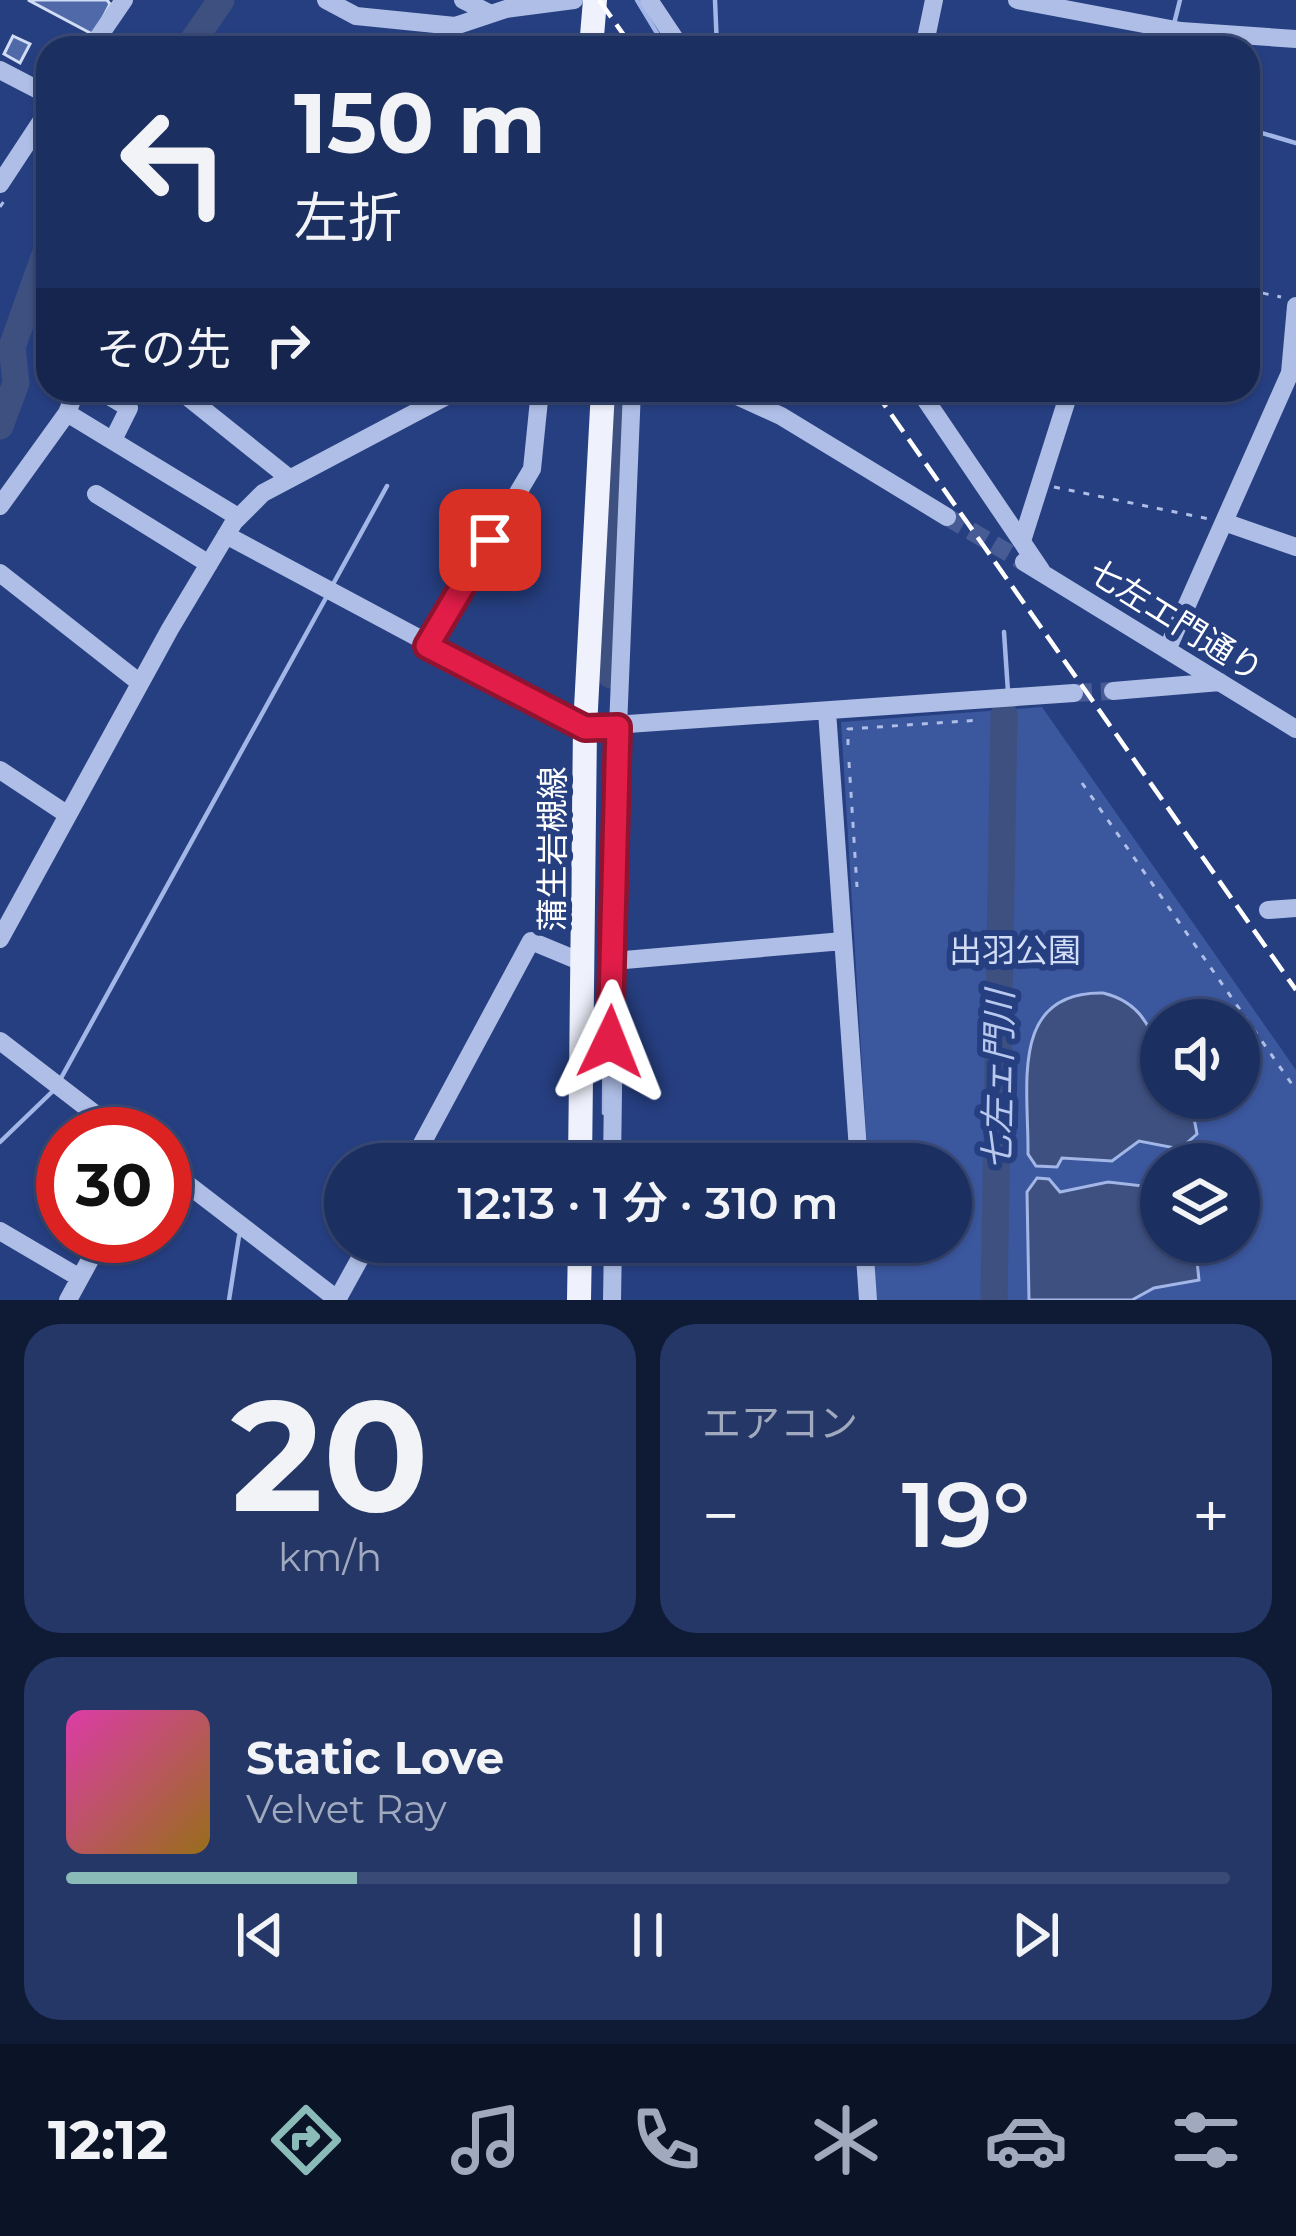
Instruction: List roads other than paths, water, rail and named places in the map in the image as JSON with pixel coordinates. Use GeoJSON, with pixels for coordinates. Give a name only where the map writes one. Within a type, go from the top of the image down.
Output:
{"type":"FeatureCollection","features":[{"type":"Feature","properties":{"kind":"main road"},"geometry":{"type":"LineString","coordinates":[[592,36],[595,0]]}},
{"type":"Feature","properties":{"kind":"main road","name":"蒲生岩槻線"},"geometry":{"type":"LineString","coordinates":[[580,1143],[585,728],[602,402]]}},
{"type":"Feature","properties":{"kind":"main road"},"geometry":{"type":"LineString","coordinates":[[579,1300],[580,1263]]}},
{"type":"Feature","properties":{"kind":"street"},"geometry":{"type":"LineString","coordinates":[[99,36],[124,0]]}},
{"type":"Feature","properties":{"kind":"street"},"geometry":{"type":"LineString","coordinates":[[326,0],[356,16],[454,26],[490,14],[574,0]]}},
{"type":"Feature","properties":{"kind":"street"},"geometry":{"type":"LineString","coordinates":[[463,0],[490,14]]}},
{"type":"Feature","properties":{"kind":"street"},"geometry":{"type":"LineString","coordinates":[[649,0],[673,36]]}},
{"type":"Feature","properties":{"kind":"street"},"geometry":{"type":"LineString","coordinates":[[926,36],[934,0]]}},
{"type":"Feature","properties":{"kind":"street"},"geometry":{"type":"LineString","coordinates":[[1017,0],[1181,31],[1253,36]]}},
{"type":"Feature","properties":{"kind":"street"},"geometry":{"type":"LineString","coordinates":[[1260,36],[1296,39]]}},
{"type":"Feature","properties":{"kind":"street"},"geometry":{"type":"LineString","coordinates":[[0,70],[36,88]]}},
{"type":"Feature","properties":{"kind":"street"},"geometry":{"type":"LineString","coordinates":[[0,184],[36,129]]}},
{"type":"Feature","properties":{"kind":"street"},"geometry":{"type":"LineString","coordinates":[[1167,650],[1293,374],[1296,303]]}},
{"type":"Feature","properties":{"kind":"street"},"geometry":{"type":"LineString","coordinates":[[0,506],[71,402]]}},
{"type":"Feature","properties":{"kind":"street"},"geometry":{"type":"LineString","coordinates":[[113,440],[128,408],[118,402]]}},
{"type":"Feature","properties":{"kind":"street"},"geometry":{"type":"LineString","coordinates":[[194,402],[290,478]]}},
{"type":"Feature","properties":{"kind":"street"},"geometry":{"type":"LineString","coordinates":[[0,940],[140,682],[233,525],[263,493],[435,402]]}},
{"type":"Feature","properties":{"kind":"street"},"geometry":{"type":"LineString","coordinates":[[427,646],[532,469],[539,402]]}},
{"type":"Feature","properties":{"kind":"street"},"geometry":{"type":"LineString","coordinates":[[612,1143],[618,727],[632,402]]}},
{"type":"Feature","properties":{"kind":"street"},"geometry":{"type":"LineString","coordinates":[[748,402],[801,428],[947,517]]}},
{"type":"Feature","properties":{"kind":"street"},"geometry":{"type":"LineString","coordinates":[[927,402],[1043,574]]}},
{"type":"Feature","properties":{"kind":"street"},"geometry":{"type":"LineString","coordinates":[[1022,541],[1066,402]]}},
{"type":"Feature","properties":{"kind":"street"},"geometry":{"type":"LineString","coordinates":[[67,413],[233,525],[427,646],[585,728],[1074,693]]}},
{"type":"Feature","properties":{"kind":"street"},"geometry":{"type":"LineString","coordinates":[[96,494],[209,564]]}},
{"type":"Feature","properties":{"kind":"street"},"geometry":{"type":"LineString","coordinates":[[1224,522],[1296,547]]}},
{"type":"Feature","properties":{"kind":"street","name":"七左エ門通り"},"geometry":{"type":"LineString","coordinates":[[1024,562],[1296,729]]}},
{"type":"Feature","properties":{"kind":"street"},"geometry":{"type":"LineString","coordinates":[[0,573],[140,682]]}},
{"type":"Feature","properties":{"kind":"street"},"geometry":{"type":"LineString","coordinates":[[1113,691],[1220,682]]}},
{"type":"Feature","properties":{"kind":"street"},"geometry":{"type":"LineString","coordinates":[[827,711],[857,1143]]}},
{"type":"Feature","properties":{"kind":"street"},"geometry":{"type":"LineString","coordinates":[[0,770],[68,814]]}},
{"type":"Feature","properties":{"kind":"street"},"geometry":{"type":"LineString","coordinates":[[1268,910],[1296,908]]}},
{"type":"Feature","properties":{"kind":"street"},"geometry":{"type":"LineString","coordinates":[[422,1143],[531,941],[584,963]]}},
{"type":"Feature","properties":{"kind":"street"},"geometry":{"type":"LineString","coordinates":[[614,961],[843,941]]}},
{"type":"Feature","properties":{"kind":"street"},"geometry":{"type":"LineString","coordinates":[[0,1041],[87,1107]]}},
{"type":"Feature","properties":{"kind":"street"},"geometry":{"type":"LineString","coordinates":[[192,1188],[338,1300],[358,1263]]}},
{"type":"Feature","properties":{"kind":"street"},"geometry":{"type":"LineString","coordinates":[[0,1231],[80,1278]]}},
{"type":"Feature","properties":{"kind":"street"},"geometry":{"type":"LineString","coordinates":[[68,1300],[88,1263]]}},
{"type":"Feature","properties":{"kind":"street"},"geometry":{"type":"LineString","coordinates":[[612,1300],[613,1263]]}},
{"type":"Feature","properties":{"kind":"street"},"geometry":{"type":"LineString","coordinates":[[865,1263],[868,1300]]}},
{"type":"Feature","properties":{"kind":"waterway"},"geometry":{"type":"LineString","coordinates":[[196,36],[221,0]]}},
{"type":"Feature","properties":{"kind":"waterway"},"geometry":{"type":"LineString","coordinates":[[637,0],[659,36]]}},
{"type":"Feature","properties":{"kind":"waterway"},"geometry":{"type":"LineString","coordinates":[[715,0],[716,36]]}},
{"type":"Feature","properties":{"kind":"waterway"},"geometry":{"type":"LineString","coordinates":[[1174,24],[1180,0]]}},
{"type":"Feature","properties":{"kind":"waterway"},"geometry":{"type":"LineString","coordinates":[[1260,132],[1296,143]]}},
{"type":"Feature","properties":{"kind":"waterway"},"geometry":{"type":"LineString","coordinates":[[0,426],[16,383],[12,347],[36,280]]}},
{"type":"Feature","properties":{"kind":"waterway"},"geometry":{"type":"LineString","coordinates":[[611,675],[619,402]]}},
{"type":"Feature","properties":{"kind":"waterway"},"geometry":{"type":"LineString","coordinates":[[332,586],[387,486]]}},
{"type":"Feature","properties":{"kind":"waterway"},"geometry":{"type":"LineString","coordinates":[[60,1080],[327,596]]}},
{"type":"Feature","properties":{"kind":"waterway"},"geometry":{"type":"LineString","coordinates":[[1004,632],[1008,692]]}},
{"type":"Feature","properties":{"kind":"waterway","name":"七左ェ門川"},"geometry":{"type":"LineString","coordinates":[[994,1300],[1004,715]]}},
{"type":"Feature","properties":{"kind":"waterway"},"geometry":{"type":"LineString","coordinates":[[608,795],[609,740]]}},
{"type":"Feature","properties":{"kind":"waterway"},"geometry":{"type":"LineString","coordinates":[[604,1113],[605,986]]}},
{"type":"Feature","properties":{"kind":"waterway"},"geometry":{"type":"LineString","coordinates":[[0,1142],[54,1090]]}},
{"type":"Feature","properties":{"kind":"waterway"},"geometry":{"type":"LineString","coordinates":[[229,1300],[239,1236]]}},
{"type":"Feature","properties":{"kind":"tunnel"},"geometry":{"type":"LineString","coordinates":[[947,517],[1024,562]]}},
{"type":"Feature","properties":{"kind":"tunnel"},"geometry":{"type":"LineString","coordinates":[[1074,693],[1113,691]]}},
{"type":"Feature","properties":{"kind":"railway"},"geometry":{"type":"LineString","coordinates":[[599,0],[624,36]]}},
{"type":"Feature","properties":{"kind":"railway"},"geometry":{"type":"LineString","coordinates":[[882,402],[1296,990]]}},
{"type":"Feature","properties":{"kind":"park label","name":"出羽公園"},"geometry":{"type":"Point","coordinates":[1015,950]}}]}
